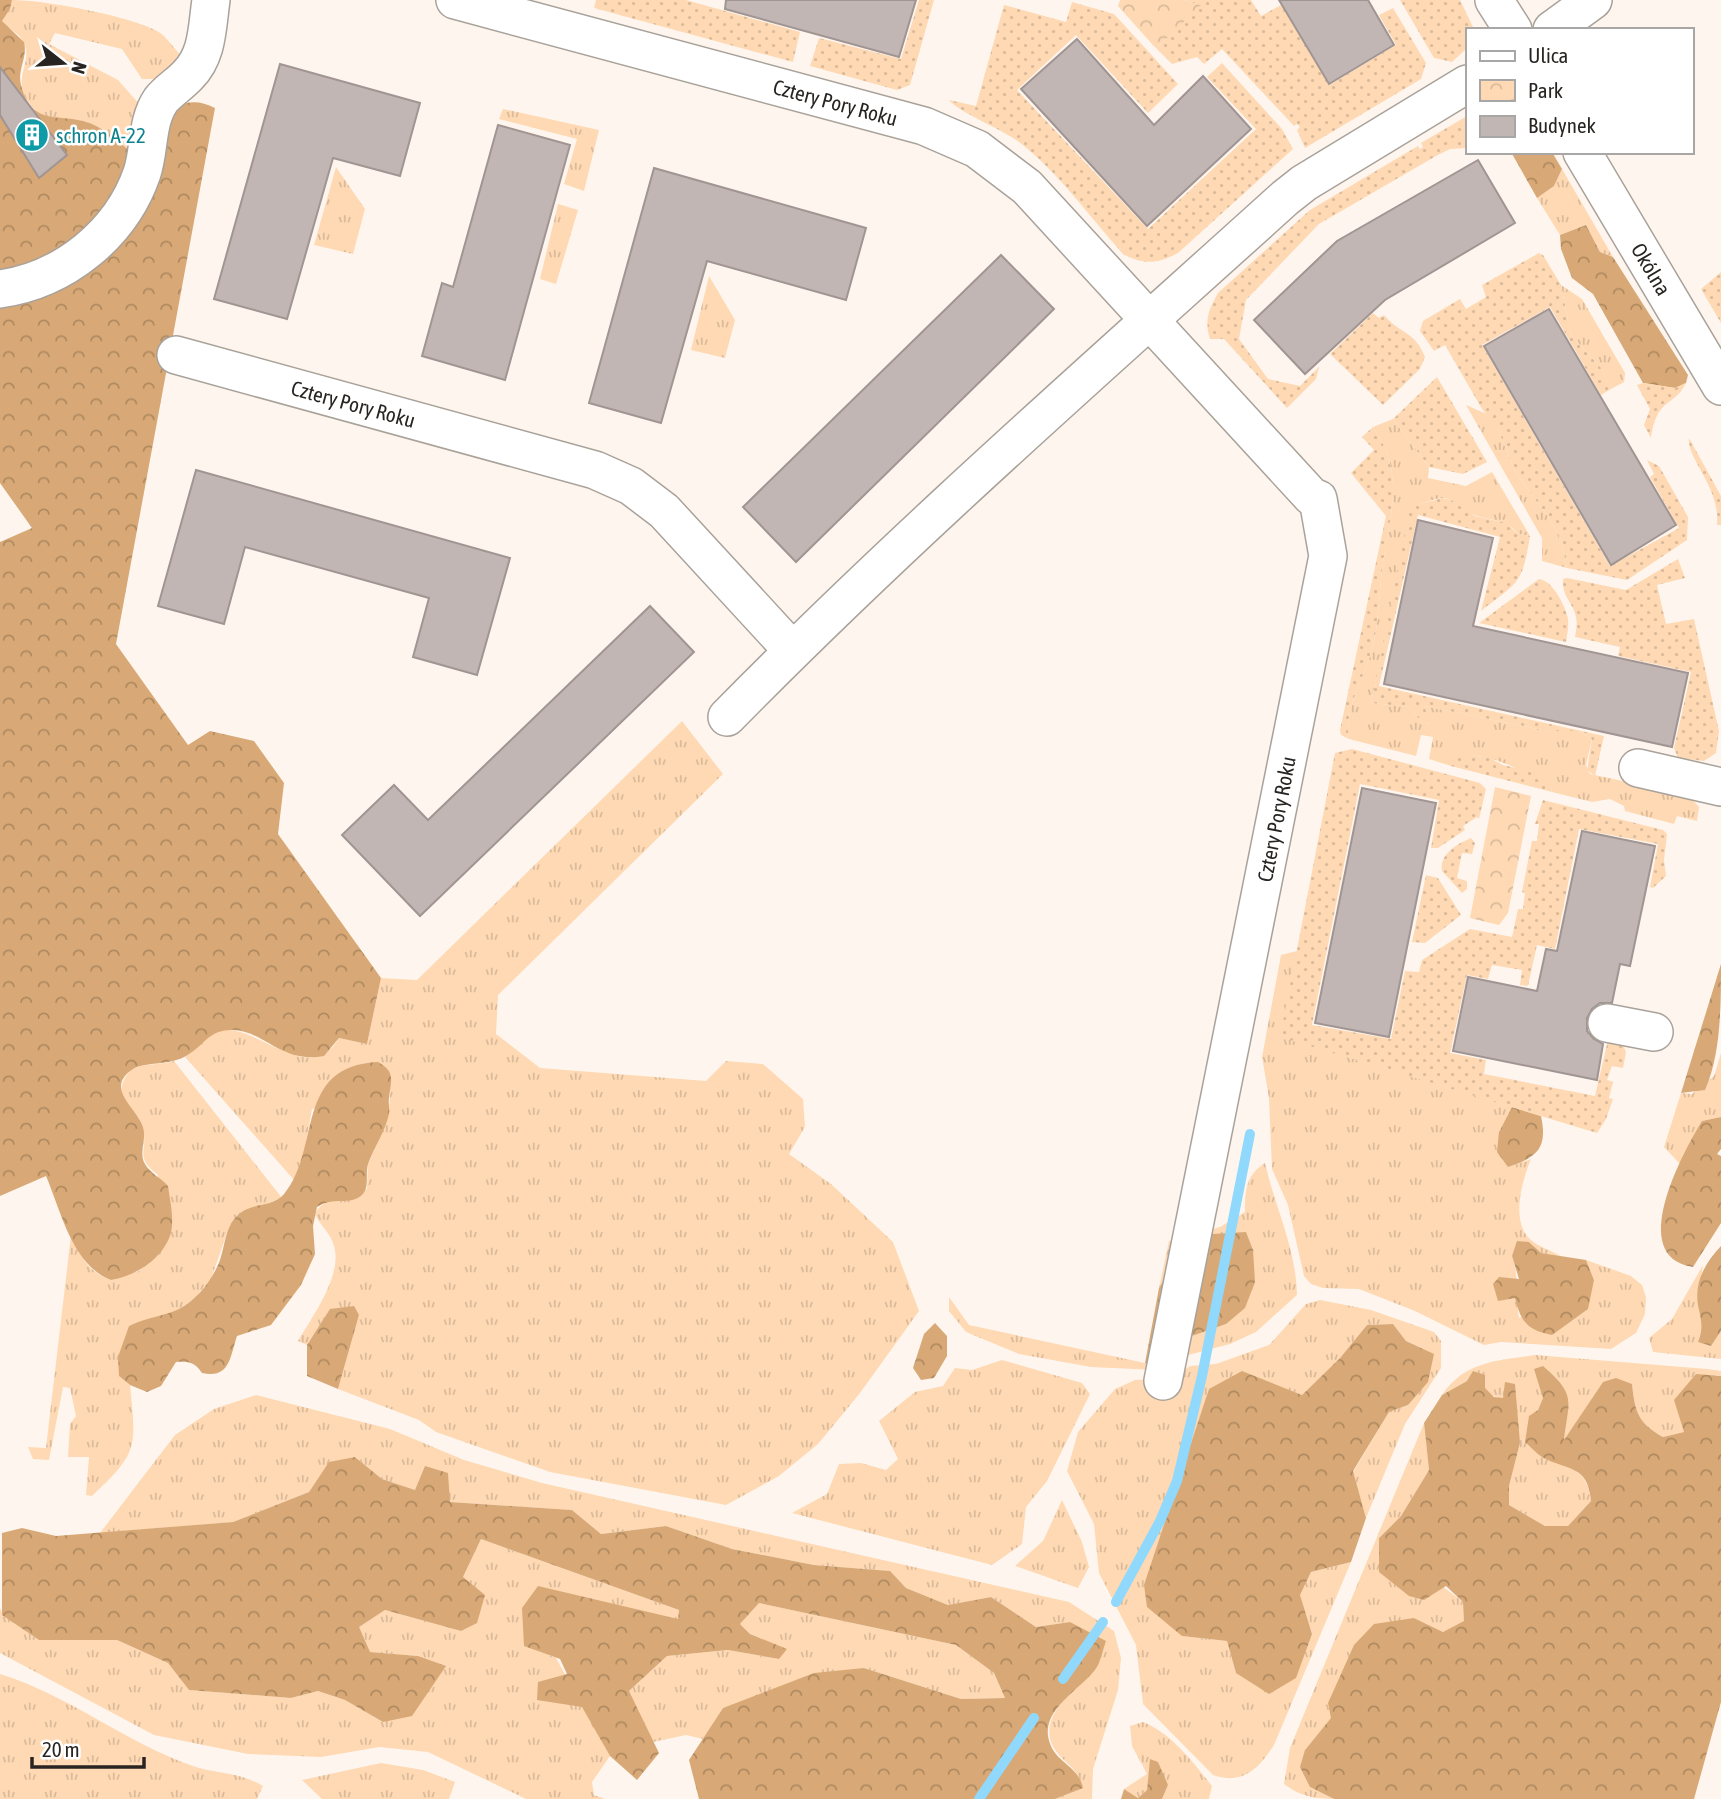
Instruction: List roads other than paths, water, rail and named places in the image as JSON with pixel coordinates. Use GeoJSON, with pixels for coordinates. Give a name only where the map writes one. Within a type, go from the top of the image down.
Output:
{"type":"FeatureCollection","features":[{"type":"Feature","properties":{"kind":"street"},"geometry":{"type":"LineString","coordinates":[[0,289],[15,287],[65,268],[102,239],[129,204],[143,171],[151,121],[161,100],[202,58],[211,0]]}},
{"type":"Feature","properties":{"kind":"street","name":"Cztery Pory Roku"},"geometry":{"type":"LineString","coordinates":[[455,0],[924,126],[958,139],[991,158],[1027,187],[1312,497],[1318,499],[1328,556],[1163,1381]]}},
{"type":"Feature","properties":{"kind":"street"},"geometry":{"type":"LineString","coordinates":[[1494,0],[1512,28]]}},
{"type":"Feature","properties":{"kind":"street"},"geometry":{"type":"LineString","coordinates":[[1555,28],[1593,0]]}},
{"type":"Feature","properties":{"kind":"street"},"geometry":{"type":"LineString","coordinates":[[727,717],[792,650],[1151,319],[1304,183],[1466,85]]}},
{"type":"Feature","properties":{"kind":"street","name":"Okólna"},"geometry":{"type":"LineString","coordinates":[[1583,154],[1721,386]]}},
{"type":"Feature","properties":{"kind":"street","name":"Cztery Pory Roku"},"geometry":{"type":"LineString","coordinates":[[176,355],[596,470],[631,486],[664,511],[792,650]]}},
{"type":"Feature","properties":{"kind":"street"},"geometry":{"type":"LineString","coordinates":[[1638,768],[1721,786]]}},
{"type":"Feature","properties":{"kind":"street"},"geometry":{"type":"LineString","coordinates":[[1607,1023],[1654,1032]]}},
{"type":"Feature","properties":{"kind":"waterway"},"geometry":{"type":"LineString","coordinates":[[1116,1602],[1160,1521],[1177,1481],[1202,1376],[1250,1134]]}},
{"type":"Feature","properties":{"kind":"waterway"},"geometry":{"type":"LineString","coordinates":[[1063,1679],[1103,1622]]}},
{"type":"Feature","properties":{"kind":"waterway"},"geometry":{"type":"LineString","coordinates":[[979,1799],[1034,1718]]}},
{"type":"Feature","properties":{"kind":"place","name":"schron A-22"},"geometry":{"type":"Point","coordinates":[32,135]}}]}
